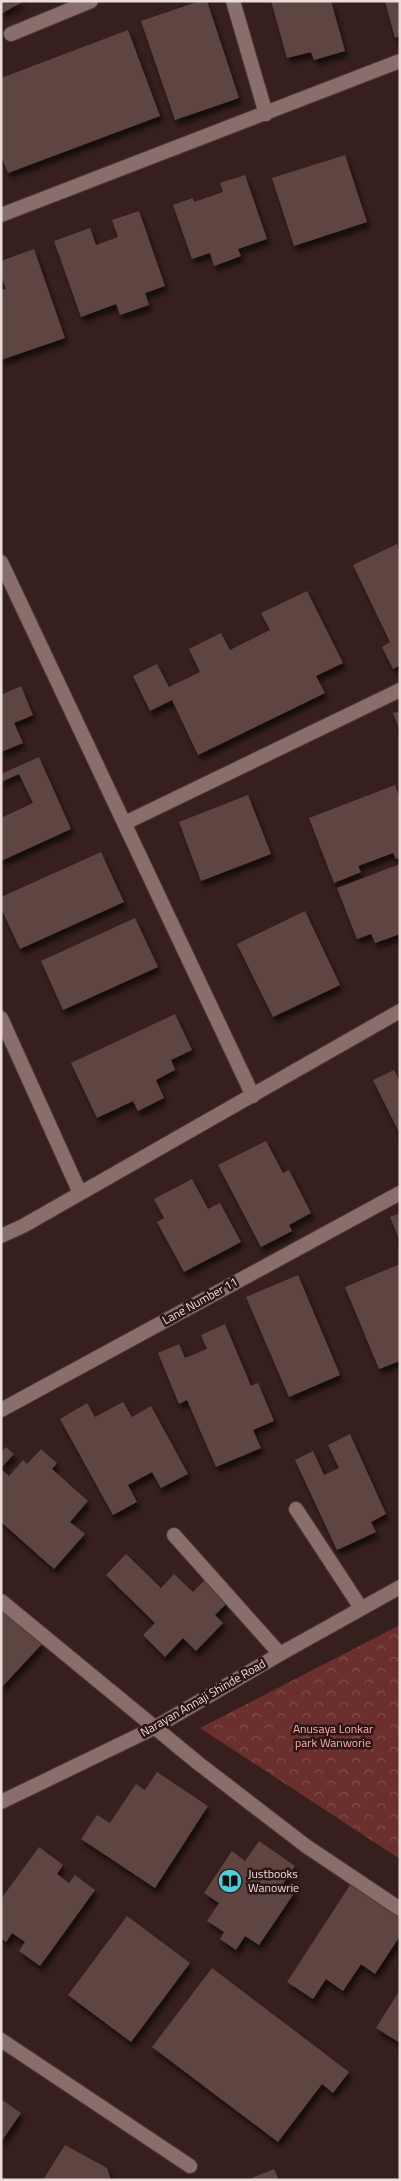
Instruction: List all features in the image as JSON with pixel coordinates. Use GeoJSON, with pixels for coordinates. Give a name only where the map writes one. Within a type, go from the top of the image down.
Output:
{"type":"FeatureCollection","features":[{"type":"Feature","properties":{"kind":"street"},"geometry":{"type":"LineString","coordinates":[[11,34],[92,1]]}},
{"type":"Feature","properties":{"kind":"street"},"geometry":{"type":"LineString","coordinates":[[233,1],[266,114]]}},
{"type":"Feature","properties":{"kind":"street"},"geometry":{"type":"LineString","coordinates":[[1,215],[400,61]]}},
{"type":"Feature","properties":{"kind":"street"},"geometry":{"type":"LineString","coordinates":[[1,562],[253,1096]]}},
{"type":"Feature","properties":{"kind":"street"},"geometry":{"type":"LineString","coordinates":[[124,823],[400,690]]}},
{"type":"Feature","properties":{"kind":"street"},"geometry":{"type":"LineString","coordinates":[[1,1236],[80,1194],[400,1011]]}},
{"type":"Feature","properties":{"kind":"street"},"geometry":{"type":"LineString","coordinates":[[1,1018],[80,1194]]}},
{"type":"Feature","properties":{"kind":"street","name":"Lane Number 11"},"geometry":{"type":"LineString","coordinates":[[1,1410],[400,1193]]}},
{"type":"Feature","properties":{"kind":"street"},"geometry":{"type":"LineString","coordinates":[[296,1508],[361,1608]]}},
{"type":"Feature","properties":{"kind":"street"},"geometry":{"type":"LineString","coordinates":[[174,1535],[280,1654]]}},
{"type":"Feature","properties":{"kind":"street","name":"Narayan Annaji Shinde Road"},"geometry":{"type":"LineString","coordinates":[[2,1800],[154,1728],[280,1654],[400,1587]]}},
{"type":"Feature","properties":{"kind":"street"},"geometry":{"type":"LineString","coordinates":[[1,1601],[154,1728],[306,1846],[400,1909]]}},
{"type":"Feature","properties":{"kind":"street"},"geometry":{"type":"LineString","coordinates":[[1,2040],[190,2166]]}},
{"type":"Feature","properties":{"kind":"green space","name":"Anusaya Lonkar park Wanworie"},"geometry":{"type":"Polygon","coordinates":[[[400,1625],[400,1859],[200,1728],[400,1625]]]}},
{"type":"Feature","properties":{"kind":"building"},"geometry":{"type":"Polygon","coordinates":[[[1,1],[24,1],[1,14],[1,1]]]}},
{"type":"Feature","properties":{"kind":"building"},"geometry":{"type":"Polygon","coordinates":[[[200,1],[207,1],[239,98],[175,120],[141,21],[200,1]]]}},
{"type":"Feature","properties":{"kind":"building"},"geometry":{"type":"Polygon","coordinates":[[[271,1],[331,1],[345,51],[314,60],[311,52],[287,58],[271,1]]]}},
{"type":"Feature","properties":{"kind":"building"},"geometry":{"type":"Polygon","coordinates":[[[385,1],[400,1],[400,36],[395,38],[385,1]]]}},
{"type":"Feature","properties":{"kind":"building"},"geometry":{"type":"Polygon","coordinates":[[[128,30],[160,116],[8,173],[1,156],[1,78],[128,30]]]}},
{"type":"Feature","properties":{"kind":"building"},"geometry":{"type":"Polygon","coordinates":[[[345,155],[367,222],[294,246],[272,178],[345,155]]]}},
{"type":"Feature","properties":{"kind":"building"},"geometry":{"type":"Polygon","coordinates":[[[245,175],[267,239],[238,249],[241,256],[214,266],[210,253],[192,259],[173,205],[193,198],[194,202],[223,192],[220,183],[245,175]]]}},
{"type":"Feature","properties":{"kind":"building"},"geometry":{"type":"Polygon","coordinates":[[[139,211],[165,286],[145,293],[149,305],[120,315],[116,304],[81,317],[54,241],[90,228],[96,245],[118,237],[112,220],[139,211]]]}},
{"type":"Feature","properties":{"kind":"building"},"geometry":{"type":"Polygon","coordinates":[[[34,249],[65,338],[1,360],[1,290],[6,289],[1,275],[1,261],[34,249]]]}},
{"type":"Feature","properties":{"kind":"building"},"geometry":{"type":"Polygon","coordinates":[[[397,544],[400,551],[400,665],[393,669],[382,647],[390,642],[353,565],[397,544]]]}},
{"type":"Feature","properties":{"kind":"building"},"geometry":{"type":"Polygon","coordinates":[[[307,591],[343,663],[316,676],[325,693],[198,755],[172,700],[150,711],[133,676],[157,664],[169,687],[200,672],[189,649],[221,633],[230,650],[270,630],[261,613],[307,591]]]}},
{"type":"Feature","properties":{"kind":"building"},"geometry":{"type":"Polygon","coordinates":[[[21,686],[33,715],[14,723],[23,743],[1,752],[1,695],[21,686]]]}},
{"type":"Feature","properties":{"kind":"building"},"geometry":{"type":"Polygon","coordinates":[[[400,711],[400,731],[393,713],[400,711]]]}},
{"type":"Feature","properties":{"kind":"building"},"geometry":{"type":"Polygon","coordinates":[[[39,757],[71,829],[1,861],[1,818],[33,803],[19,774],[1,782],[1,774],[39,757]]]}},
{"type":"Feature","properties":{"kind":"building"},"geometry":{"type":"Polygon","coordinates":[[[395,785],[400,799],[400,858],[396,859],[393,853],[358,866],[361,872],[334,883],[309,818],[395,785]]]}},
{"type":"Feature","properties":{"kind":"building"},"geometry":{"type":"Polygon","coordinates":[[[248,795],[271,854],[201,881],[179,822],[248,795]]]}},
{"type":"Feature","properties":{"kind":"building"},"geometry":{"type":"Polygon","coordinates":[[[101,852],[124,902],[20,949],[1,908],[1,897],[101,852]]]}},
{"type":"Feature","properties":{"kind":"building"},"geometry":{"type":"Polygon","coordinates":[[[400,864],[400,934],[375,943],[371,934],[357,939],[337,888],[400,864]]]}},
{"type":"Feature","properties":{"kind":"building"},"geometry":{"type":"Polygon","coordinates":[[[305,911],[340,985],[273,1017],[237,944],[305,911]]]}},
{"type":"Feature","properties":{"kind":"building"},"geometry":{"type":"Polygon","coordinates":[[[135,918],[158,967],[63,1010],[41,961],[135,918]]]}},
{"type":"Feature","properties":{"kind":"building"},"geometry":{"type":"Polygon","coordinates":[[[175,1014],[192,1050],[171,1060],[175,1070],[156,1080],[164,1098],[138,1111],[133,1101],[97,1118],[71,1063],[175,1014]]]}},
{"type":"Feature","properties":{"kind":"building"},"geometry":{"type":"Polygon","coordinates":[[[394,1070],[400,1082],[400,1134],[373,1080],[394,1070]]]}},
{"type":"Feature","properties":{"kind":"building"},"geometry":{"type":"Polygon","coordinates":[[[266,1141],[283,1173],[289,1170],[311,1213],[289,1225],[292,1231],[261,1247],[218,1165],[266,1141]]]}},
{"type":"Feature","properties":{"kind":"building"},"geometry":{"type":"Polygon","coordinates":[[[192,1179],[208,1209],[220,1203],[241,1242],[184,1272],[157,1222],[164,1218],[154,1199],[192,1179]]]}},
{"type":"Feature","properties":{"kind":"building"},"geometry":{"type":"Polygon","coordinates":[[[400,1213],[400,1241],[390,1217],[400,1213]]]}},
{"type":"Feature","properties":{"kind":"building"},"geometry":{"type":"Polygon","coordinates":[[[400,1264],[400,1361],[379,1369],[345,1287],[400,1264]]]}},
{"type":"Feature","properties":{"kind":"building"},"geometry":{"type":"Polygon","coordinates":[[[298,1275],[340,1375],[289,1397],[246,1297],[298,1275]]]}},
{"type":"Feature","properties":{"kind":"building"},"geometry":{"type":"Polygon","coordinates":[[[225,1324],[251,1386],[258,1383],[274,1421],[253,1430],[261,1448],[216,1467],[187,1400],[179,1404],[158,1353],[179,1344],[185,1358],[207,1349],[201,1335],[225,1324]]]}},
{"type":"Feature","properties":{"kind":"building"},"geometry":{"type":"Polygon","coordinates":[[[123,1402],[132,1417],[151,1406],[188,1474],[161,1488],[152,1472],[128,1485],[137,1502],[113,1515],[60,1419],[87,1403],[95,1417],[123,1402]]]}},
{"type":"Feature","properties":{"kind":"building"},"geometry":{"type":"Polygon","coordinates":[[[350,1434],[386,1514],[371,1522],[376,1532],[337,1550],[295,1460],[313,1451],[324,1475],[339,1468],[328,1445],[350,1434]]]}},
{"type":"Feature","properties":{"kind":"building"},"geometry":{"type":"Polygon","coordinates":[[[6,1447],[14,1454],[1,1468],[1,1452],[6,1447]]]}},
{"type":"Feature","properties":{"kind":"building"},"geometry":{"type":"Polygon","coordinates":[[[41,1449],[57,1463],[52,1469],[88,1501],[70,1522],[85,1534],[54,1569],[1,1522],[1,1469],[9,1476],[23,1460],[27,1464],[41,1449]]]}},
{"type":"Feature","properties":{"kind":"building"},"geometry":{"type":"Polygon","coordinates":[[[126,1554],[161,1588],[174,1574],[193,1592],[205,1580],[227,1603],[215,1615],[223,1623],[196,1651],[183,1638],[165,1657],[143,1635],[155,1623],[106,1575],[126,1554]]]}},
{"type":"Feature","properties":{"kind":"building"},"geometry":{"type":"Polygon","coordinates":[[[1,1608],[42,1644],[1,1688],[1,1608]]]}},
{"type":"Feature","properties":{"kind":"building"},"geometry":{"type":"Polygon","coordinates":[[[157,1772],[208,1806],[155,1888],[81,1839],[97,1815],[110,1823],[136,1784],[145,1790],[157,1772]]]}},
{"type":"Feature","properties":{"kind":"building"},"geometry":{"type":"Polygon","coordinates":[[[259,1841],[295,1866],[283,1884],[295,1892],[259,1945],[245,1936],[236,1950],[220,1939],[224,1932],[207,1921],[219,1903],[204,1893],[232,1851],[245,1861],[259,1841]]]}},
{"type":"Feature","properties":{"kind":"building"},"geometry":{"type":"Polygon","coordinates":[[[39,1847],[63,1865],[57,1874],[69,1883],[75,1875],[95,1890],[40,1966],[19,1951],[25,1942],[12,1933],[6,1942],[1,1938],[1,1899],[39,1847]]]}},
{"type":"Feature","properties":{"kind":"building"},"geometry":{"type":"Polygon","coordinates":[[[352,1882],[400,1913],[400,1936],[375,1974],[361,1964],[343,1991],[326,1979],[313,1999],[287,1982],[352,1882]]]}},
{"type":"Feature","properties":{"kind":"building"},"geometry":{"type":"Polygon","coordinates":[[[127,1916],[190,1963],[131,2042],[68,1995],[127,1916]]]}},
{"type":"Feature","properties":{"kind":"building"},"geometry":{"type":"Polygon","coordinates":[[[212,1968],[349,2072],[333,2093],[322,2084],[278,2142],[152,2047],[212,1968]]]}},
{"type":"Feature","properties":{"kind":"building"},"geometry":{"type":"Polygon","coordinates":[[[400,1990],[400,2043],[376,2028],[400,1990]]]}},
{"type":"Feature","properties":{"kind":"building"},"geometry":{"type":"Polygon","coordinates":[[[1,2099],[21,2113],[1,2142],[1,2099]]]}},
{"type":"Feature","properties":{"kind":"building"},"geometry":{"type":"Polygon","coordinates":[[[65,2145],[107,2168],[111,2180],[43,2180],[65,2145]]]}},
{"type":"Feature","properties":{"kind":"building"},"geometry":{"type":"Polygon","coordinates":[[[274,2169],[279,2180],[247,2180],[274,2169]]]}},
{"type":"Feature","properties":{"kind":"place","name":"Justbooks Wanowrie"},"geometry":{"type":"Point","coordinates":[230,1881]}}]}
